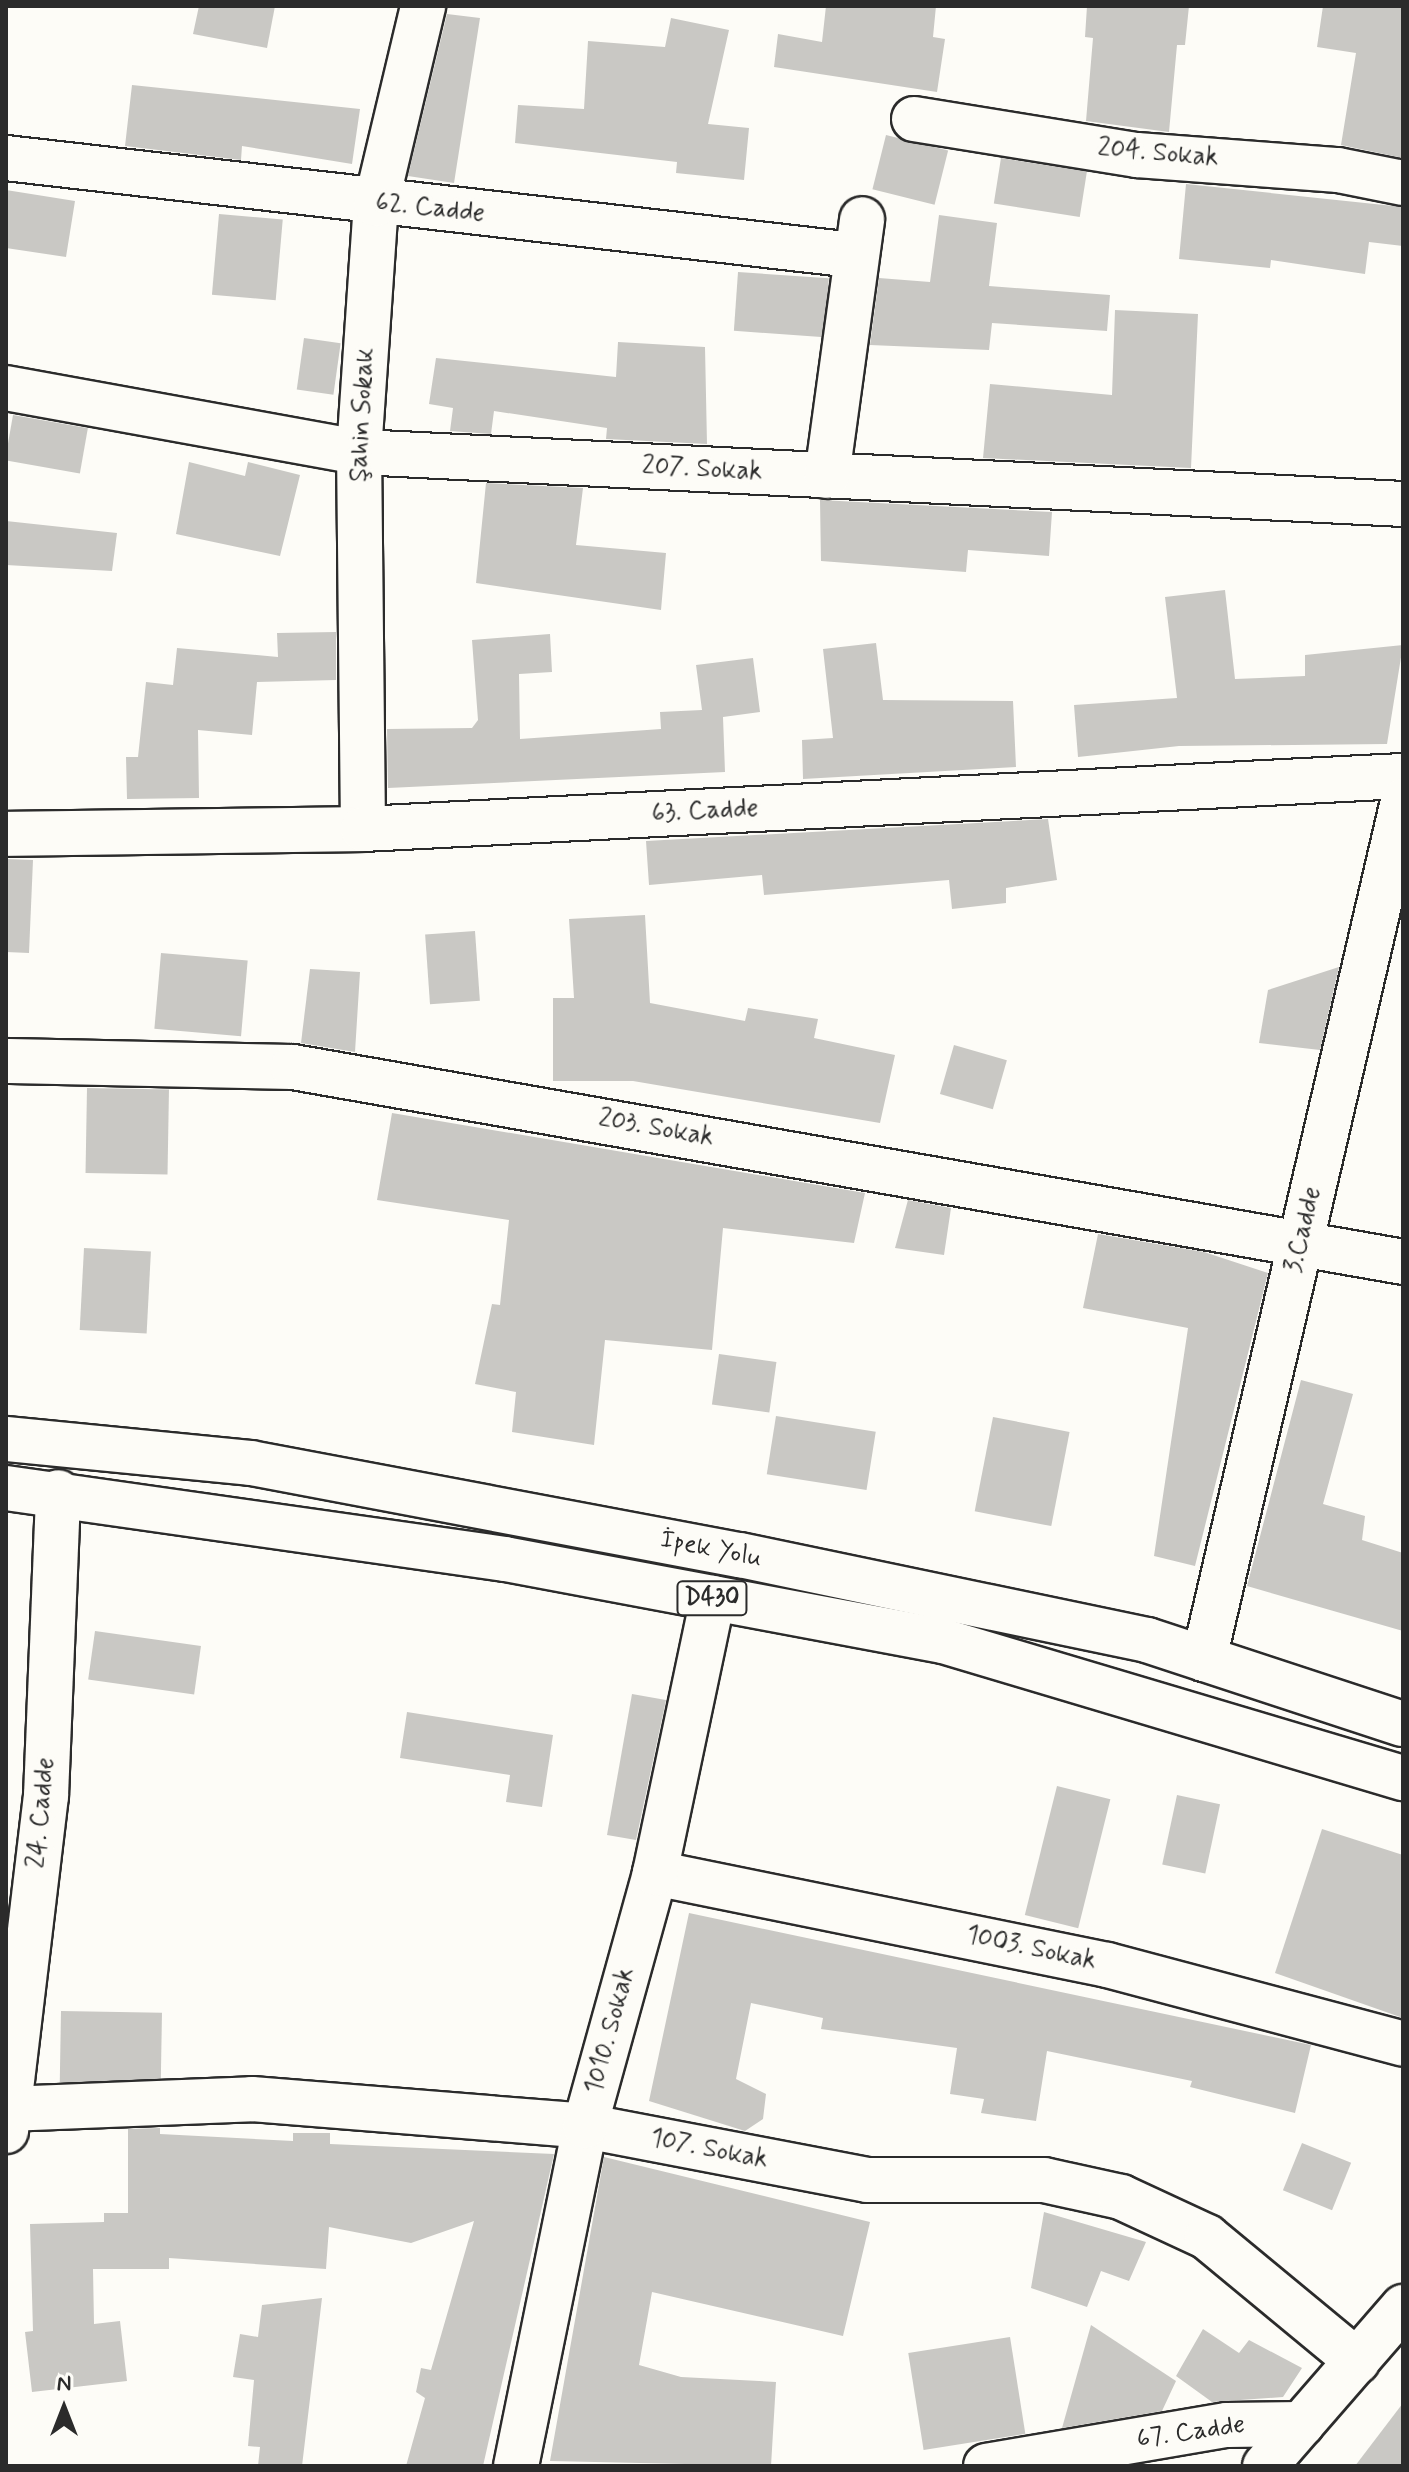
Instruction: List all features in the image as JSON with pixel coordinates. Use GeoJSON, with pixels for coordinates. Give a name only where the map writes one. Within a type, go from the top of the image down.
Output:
{"type":"FeatureCollection","features":[{"type":"Feature","properties":{"kind":"main road","name":"Şahin Sokak"},"geometry":{"type":"LineString","coordinates":[[363,829],[359,452],[376,204],[423,6]]}},
{"type":"Feature","properties":{"kind":"main road","name":"204. Sokak"},"geometry":{"type":"LineString","coordinates":[[914,119],[1137,155],[1338,170],[1403,183]]}},
{"type":"Feature","properties":{"kind":"main road","name":"62. Cadde"},"geometry":{"type":"LineString","coordinates":[[6,158],[376,204],[858,237],[827,476]]}},
{"type":"Feature","properties":{"kind":"main road","name":"207. Sokak"},"geometry":{"type":"LineString","coordinates":[[6,388],[359,452],[1403,504]]}},
{"type":"Feature","properties":{"kind":"main road","name":"63. Cadde"},"geometry":{"type":"LineString","coordinates":[[6,834],[363,829],[1403,776]]}},
{"type":"Feature","properties":{"kind":"main road","name":"3.Cadde"},"geometry":{"type":"LineString","coordinates":[[1204,1659],[1403,801]]}},
{"type":"Feature","properties":{"kind":"main road","name":"203. Sokak"},"geometry":{"type":"LineString","coordinates":[[6,1061],[293,1067],[1302,1239],[1403,1262]]}},
{"type":"Feature","properties":{"kind":"main road","name":"İpek Yolu"},"geometry":{"type":"LineString","coordinates":[[6,1439],[251,1463],[755,1558],[1204,1659],[1403,1724]]}},
{"type":"Feature","properties":{"kind":"main road","name":"D430"},"geometry":{"type":"LineString","coordinates":[[6,1488],[58,1492],[713,1598],[943,1641],[1403,1778]]}},
{"type":"Feature","properties":{"kind":"main road","name":"24. Cadde"},"geometry":{"type":"LineString","coordinates":[[7,2120],[46,1796],[58,1492]]}},
{"type":"Feature","properties":{"kind":"main road","name":"1010. Sokak"},"geometry":{"type":"LineString","coordinates":[[516,2466],[585,2126],[655,1873],[713,1598]]}},
{"type":"Feature","properties":{"kind":"main road","name":"1003. Sokak"},"geometry":{"type":"LineString","coordinates":[[655,1873],[1107,1965],[1403,2044]]}},
{"type":"Feature","properties":{"kind":"main road","name":"107. Sokak"},"geometry":{"type":"LineString","coordinates":[[7,2120],[252,2099],[585,2126],[867,2180],[1044,2180],[1121,2197],[1207,2237],[1357,2361]]}},
{"type":"Feature","properties":{"kind":"main road"},"geometry":{"type":"LineString","coordinates":[[1265,2466],[1403,2307]]}},
{"type":"Feature","properties":{"kind":"main road","name":"67. Cadde"},"geometry":{"type":"LineString","coordinates":[[986,2466],[1227,2425],[1302,2424]]}},
{"type":"Feature","properties":{"kind":"building"},"geometry":{"type":"Polygon","coordinates":[[[199,6],[275,6],[267,48],[193,34],[199,6]]]}},
{"type":"Feature","properties":{"kind":"building"},"geometry":{"type":"Polygon","coordinates":[[[826,6],[936,6],[933,37],[945,39],[937,92],[774,67],[778,34],[822,42],[826,6]]]}},
{"type":"Feature","properties":{"kind":"building"},"geometry":{"type":"Polygon","coordinates":[[[1087,6],[1189,6],[1185,45],[1177,45],[1169,132],[1086,121],[1093,38],[1085,37],[1087,6]]]}},
{"type":"Feature","properties":{"kind":"building"},"geometry":{"type":"Polygon","coordinates":[[[1323,6],[1403,6],[1403,158],[1341,145],[1356,53],[1317,47],[1323,6]]]}},
{"type":"Feature","properties":{"kind":"building"},"geometry":{"type":"Polygon","coordinates":[[[447,14],[480,18],[454,183],[408,176],[447,14]]]}},
{"type":"Feature","properties":{"kind":"building"},"geometry":{"type":"Polygon","coordinates":[[[671,18],[729,30],[708,124],[749,128],[744,180],[676,173],[677,162],[515,143],[518,105],[584,109],[588,41],[665,47],[671,18]]]}},
{"type":"Feature","properties":{"kind":"building"},"geometry":{"type":"Polygon","coordinates":[[[132,85],[360,109],[352,164],[242,146],[241,160],[125,146],[132,85]]]}},
{"type":"Feature","properties":{"kind":"building"},"geometry":{"type":"Polygon","coordinates":[[[886,135],[948,150],[935,205],[872,189],[886,135]]]}},
{"type":"Feature","properties":{"kind":"building"},"geometry":{"type":"Polygon","coordinates":[[[1001,158],[1087,172],[1080,217],[994,203],[1001,158]]]}},
{"type":"Feature","properties":{"kind":"building"},"geometry":{"type":"Polygon","coordinates":[[[1186,184],[1403,207],[1403,246],[1369,242],[1365,274],[1271,260],[1270,268],[1179,259],[1186,184]]]}},
{"type":"Feature","properties":{"kind":"building"},"geometry":{"type":"Polygon","coordinates":[[[6,190],[75,201],[66,257],[6,248],[6,190]]]}},
{"type":"Feature","properties":{"kind":"building"},"geometry":{"type":"Polygon","coordinates":[[[219,214],[283,220],[276,300],[212,295],[219,214]]]}},
{"type":"Feature","properties":{"kind":"building"},"geometry":{"type":"Polygon","coordinates":[[[939,215],[997,223],[989,286],[1110,295],[1107,331],[992,323],[989,350],[870,345],[879,278],[930,282],[939,215]]]}},
{"type":"Feature","properties":{"kind":"building"},"geometry":{"type":"Polygon","coordinates":[[[738,272],[829,278],[825,337],[734,331],[738,272]]]}},
{"type":"Feature","properties":{"kind":"building"},"geometry":{"type":"Polygon","coordinates":[[[1115,310],[1198,314],[1191,468],[983,458],[990,384],[1112,395],[1115,310]]]}},
{"type":"Feature","properties":{"kind":"building"},"geometry":{"type":"Polygon","coordinates":[[[304,338],[341,343],[333,395],[297,389],[304,338]]]}},
{"type":"Feature","properties":{"kind":"building"},"geometry":{"type":"Polygon","coordinates":[[[618,342],[705,347],[707,444],[606,439],[607,428],[494,411],[491,434],[450,431],[453,408],[429,404],[436,358],[616,377],[618,342]]]}},
{"type":"Feature","properties":{"kind":"building"},"geometry":{"type":"Polygon","coordinates":[[[13,415],[88,428],[80,473],[6,460],[13,415]]]}},
{"type":"Feature","properties":{"kind":"building"},"geometry":{"type":"Polygon","coordinates":[[[189,462],[245,476],[248,462],[300,475],[280,556],[176,534],[189,462]]]}},
{"type":"Feature","properties":{"kind":"building"},"geometry":{"type":"Polygon","coordinates":[[[486,483],[583,488],[576,545],[666,553],[661,610],[476,583],[486,483]]]}},
{"type":"Feature","properties":{"kind":"building"},"geometry":{"type":"Polygon","coordinates":[[[820,500],[1052,512],[1049,556],[968,550],[966,572],[821,561],[820,500]]]}},
{"type":"Feature","properties":{"kind":"building"},"geometry":{"type":"Polygon","coordinates":[[[6,521],[117,533],[112,571],[6,565],[6,521]]]}},
{"type":"Feature","properties":{"kind":"building"},"geometry":{"type":"Polygon","coordinates":[[[1225,590],[1235,679],[1305,676],[1305,655],[1403,645],[1387,744],[1179,746],[1078,757],[1074,705],[1177,698],[1165,597],[1225,590]]]}},
{"type":"Feature","properties":{"kind":"building"},"geometry":{"type":"Polygon","coordinates":[[[336,632],[336,680],[257,682],[252,735],[198,730],[199,798],[127,799],[126,757],[138,757],[146,682],[173,685],[177,648],[278,657],[277,633],[336,632]]]}},
{"type":"Feature","properties":{"kind":"building"},"geometry":{"type":"Polygon","coordinates":[[[550,634],[552,672],[519,674],[520,739],[661,729],[660,712],[702,710],[696,665],[753,658],[760,712],[723,717],[725,772],[388,788],[387,729],[472,728],[478,720],[472,640],[550,634]]]}},
{"type":"Feature","properties":{"kind":"building"},"geometry":{"type":"Polygon","coordinates":[[[876,643],[883,700],[1013,701],[1016,767],[803,779],[802,740],[833,738],[823,649],[876,643]]]}},
{"type":"Feature","properties":{"kind":"building"},"geometry":{"type":"Polygon","coordinates":[[[1048,819],[1057,880],[1006,888],[1006,903],[952,909],[949,880],[764,895],[762,875],[649,885],[646,841],[1048,819]]]}},
{"type":"Feature","properties":{"kind":"building"},"geometry":{"type":"Polygon","coordinates":[[[6,859],[33,860],[29,953],[6,952],[6,859]]]}},
{"type":"Feature","properties":{"kind":"building"},"geometry":{"type":"Polygon","coordinates":[[[645,915],[650,1003],[745,1021],[748,1008],[818,1019],[814,1038],[895,1055],[880,1123],[633,1081],[553,1081],[553,998],[574,998],[569,919],[645,915]]]}},
{"type":"Feature","properties":{"kind":"building"},"geometry":{"type":"Polygon","coordinates":[[[475,931],[480,1001],[430,1004],[425,934],[475,931]]]}},
{"type":"Feature","properties":{"kind":"building"},"geometry":{"type":"Polygon","coordinates":[[[161,953],[248,961],[241,1036],[154,1029],[161,953]]]}},
{"type":"Feature","properties":{"kind":"building"},"geometry":{"type":"Polygon","coordinates":[[[1339,967],[1320,1050],[1259,1043],[1268,990],[1339,967]]]}},
{"type":"Feature","properties":{"kind":"building"},"geometry":{"type":"Polygon","coordinates":[[[310,969],[360,972],[355,1052],[301,1043],[310,969]]]}},
{"type":"Feature","properties":{"kind":"building"},"geometry":{"type":"Polygon","coordinates":[[[954,1045],[1007,1060],[993,1109],[940,1094],[954,1045]]]}},
{"type":"Feature","properties":{"kind":"building"},"geometry":{"type":"Polygon","coordinates":[[[87,1088],[169,1089],[168,1174],[86,1173],[87,1088]]]}},
{"type":"Feature","properties":{"kind":"building"},"geometry":{"type":"Polygon","coordinates":[[[392,1113],[865,1193],[854,1243],[723,1228],[712,1350],[605,1340],[594,1445],[512,1432],[516,1392],[475,1384],[492,1304],[500,1305],[509,1220],[377,1200],[392,1113]]]}},
{"type":"Feature","properties":{"kind":"building"},"geometry":{"type":"Polygon","coordinates":[[[908,1200],[951,1208],[944,1255],[895,1248],[908,1200]]]}},
{"type":"Feature","properties":{"kind":"building"},"geometry":{"type":"Polygon","coordinates":[[[1098,1234],[1204,1252],[1268,1273],[1195,1566],[1154,1556],[1188,1328],[1083,1308],[1098,1234]]]}},
{"type":"Feature","properties":{"kind":"building"},"geometry":{"type":"Polygon","coordinates":[[[84,1248],[151,1252],[147,1333],[80,1330],[84,1248]]]}},
{"type":"Feature","properties":{"kind":"building"},"geometry":{"type":"Polygon","coordinates":[[[719,1354],[776,1362],[769,1413],[712,1405],[719,1354]]]}},
{"type":"Feature","properties":{"kind":"building"},"geometry":{"type":"Polygon","coordinates":[[[1301,1380],[1353,1394],[1323,1504],[1365,1516],[1362,1540],[1403,1553],[1403,1631],[1247,1586],[1301,1380]]]}},
{"type":"Feature","properties":{"kind":"building"},"geometry":{"type":"Polygon","coordinates":[[[776,1416],[876,1432],[867,1490],[767,1474],[776,1416]]]}},
{"type":"Feature","properties":{"kind":"building"},"geometry":{"type":"Polygon","coordinates":[[[993,1417],[1070,1432],[1051,1526],[975,1511],[993,1417]]]}},
{"type":"Feature","properties":{"kind":"building"},"geometry":{"type":"Polygon","coordinates":[[[95,1631],[201,1646],[194,1694],[88,1680],[95,1631]]]}},
{"type":"Feature","properties":{"kind":"building"},"geometry":{"type":"Polygon","coordinates":[[[632,1694],[666,1700],[636,1840],[607,1835],[632,1694]]]}},
{"type":"Feature","properties":{"kind":"building"},"geometry":{"type":"Polygon","coordinates":[[[407,1712],[553,1735],[542,1807],[506,1802],[510,1775],[400,1758],[407,1712]]]}},
{"type":"Feature","properties":{"kind":"building"},"geometry":{"type":"Polygon","coordinates":[[[1057,1786],[1110,1799],[1078,1928],[1025,1915],[1057,1786]]]}},
{"type":"Feature","properties":{"kind":"building"},"geometry":{"type":"Polygon","coordinates":[[[1177,1795],[1220,1804],[1205,1874],[1162,1864],[1177,1795]]]}},
{"type":"Feature","properties":{"kind":"building"},"geometry":{"type":"Polygon","coordinates":[[[1322,1829],[1403,1855],[1403,2018],[1275,1973],[1322,1829]]]}},
{"type":"Feature","properties":{"kind":"building"},"geometry":{"type":"Polygon","coordinates":[[[689,1913],[1311,2045],[1295,2113],[1190,2087],[1192,2081],[1047,2051],[1036,2121],[981,2113],[984,2099],[950,2094],[957,2048],[821,2029],[823,2018],[751,2003],[736,2079],[766,2094],[763,2119],[745,2131],[649,2101],[689,1913]]]}},
{"type":"Feature","properties":{"kind":"building"},"geometry":{"type":"Polygon","coordinates":[[[61,2011],[162,2013],[161,2084],[60,2082],[61,2011]]]}},
{"type":"Feature","properties":{"kind":"building"},"geometry":{"type":"Polygon","coordinates":[[[160,2128],[160,2134],[293,2141],[293,2133],[330,2133],[330,2144],[554,2154],[483,2466],[406,2466],[425,2398],[416,2392],[421,2368],[431,2370],[474,2221],[411,2243],[329,2227],[326,2269],[169,2258],[169,2269],[93,2269],[94,2324],[120,2321],[127,2381],[32,2392],[25,2332],[33,2331],[30,2224],[104,2222],[104,2213],[128,2213],[128,2129],[160,2128]]]}},
{"type":"Feature","properties":{"kind":"building"},"geometry":{"type":"Polygon","coordinates":[[[1302,2143],[1351,2163],[1332,2210],[1283,2190],[1302,2143]]]}},
{"type":"Feature","properties":{"kind":"building"},"geometry":{"type":"Polygon","coordinates":[[[604,2157],[870,2222],[843,2336],[652,2292],[639,2365],[681,2377],[776,2382],[771,2466],[550,2461],[604,2157]]]}},
{"type":"Feature","properties":{"kind":"building"},"geometry":{"type":"Polygon","coordinates":[[[1044,2212],[1146,2242],[1129,2281],[1101,2271],[1087,2307],[1031,2288],[1044,2212]]]}},
{"type":"Feature","properties":{"kind":"building"},"geometry":{"type":"Polygon","coordinates":[[[322,2298],[302,2466],[258,2466],[260,2447],[248,2446],[254,2380],[233,2377],[240,2334],[258,2337],[262,2305],[322,2298]]]}},
{"type":"Feature","properties":{"kind":"building"},"geometry":{"type":"Polygon","coordinates":[[[1091,2325],[1176,2381],[1162,2411],[1062,2428],[1091,2325]]]}},
{"type":"Feature","properties":{"kind":"building"},"geometry":{"type":"Polygon","coordinates":[[[1203,2329],[1239,2353],[1249,2340],[1302,2368],[1283,2397],[1212,2402],[1176,2376],[1203,2329]]]}},
{"type":"Feature","properties":{"kind":"building"},"geometry":{"type":"Polygon","coordinates":[[[1010,2337],[1025,2434],[924,2450],[908,2353],[1010,2337]]]}},
{"type":"Feature","properties":{"kind":"building"},"geometry":{"type":"Polygon","coordinates":[[[1403,2403],[1403,2466],[1355,2466],[1403,2403]]]}}]}
